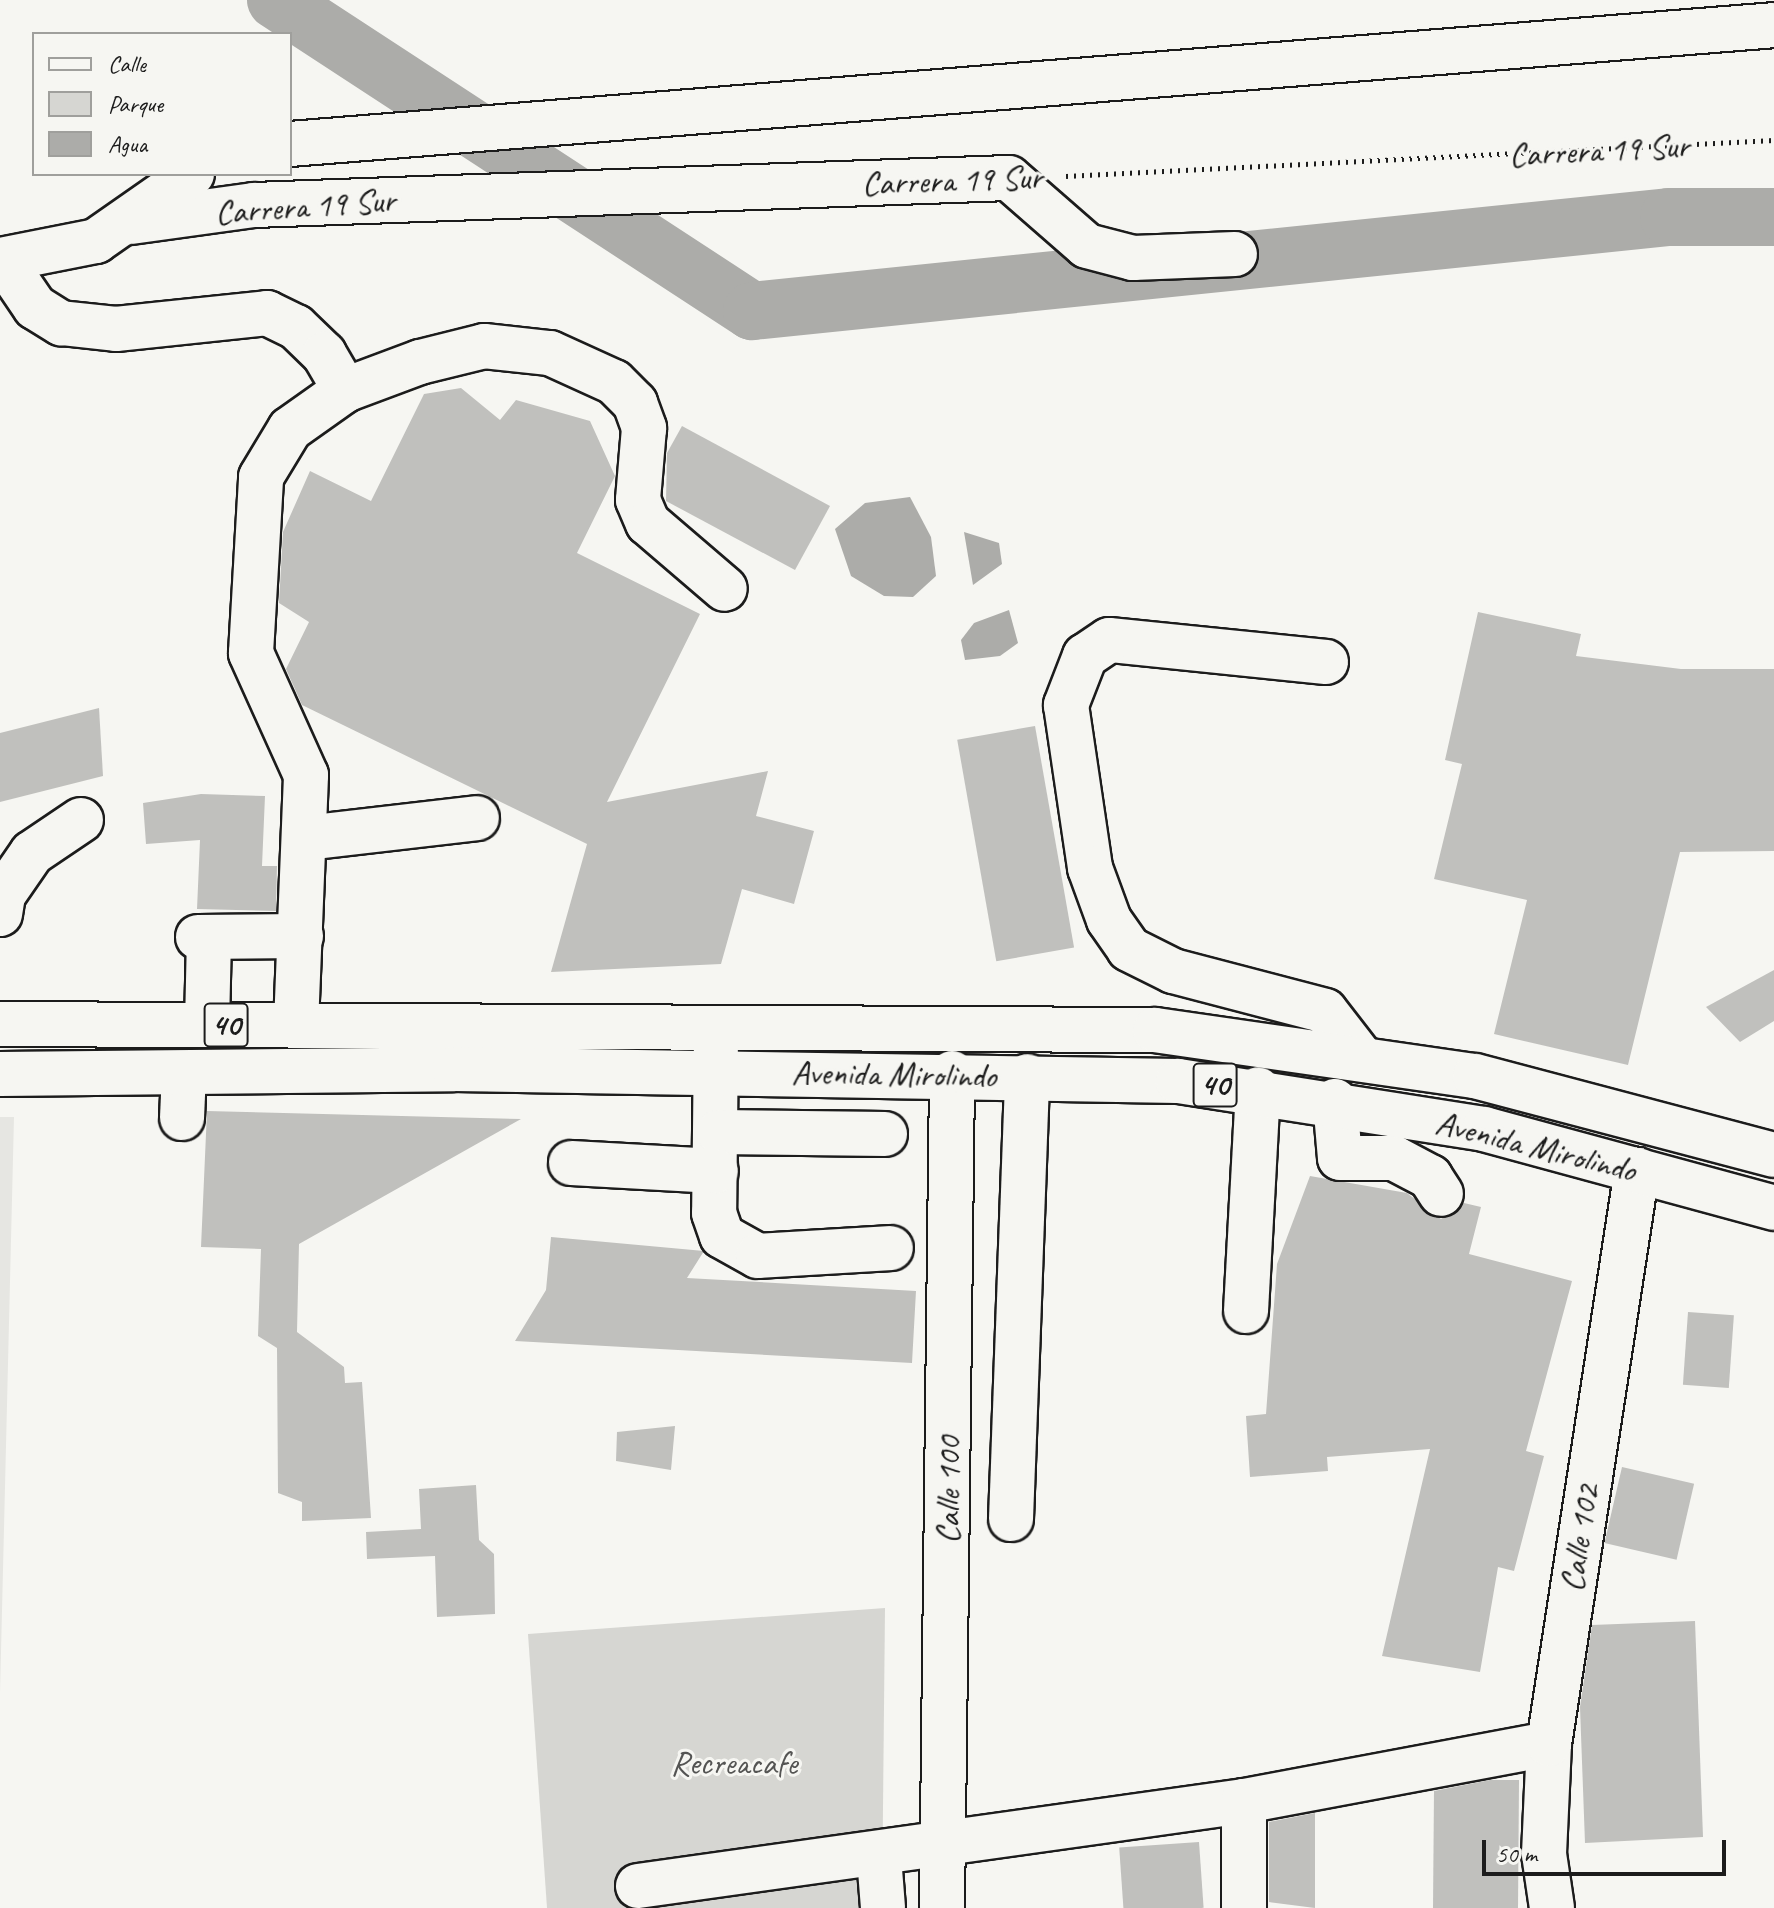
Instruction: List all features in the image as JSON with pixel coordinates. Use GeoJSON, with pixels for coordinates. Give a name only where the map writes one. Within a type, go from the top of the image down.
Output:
{"type":"FeatureCollection","features":[{"type":"Feature","properties":{"kind":"street","name":"Carrera 19 Sur"},"geometry":{"type":"LineString","coordinates":[[292,144],[544,129],[1774,25]]}},
{"type":"Feature","properties":{"kind":"street","name":"Carrera 19 Sur"},"geometry":{"type":"LineString","coordinates":[[1,260],[96,241],[131,222],[189,176]]}},
{"type":"Feature","properties":{"kind":"street","name":"Carrera 19 Sur"},"geometry":{"type":"LineString","coordinates":[[131,222],[254,205],[1009,178]]}},
{"type":"Feature","properties":{"kind":"street"},"geometry":{"type":"LineString","coordinates":[[1009,178],[1087,246],[1133,258],[1235,254]]}},
{"type":"Feature","properties":{"kind":"street"},"geometry":{"type":"LineString","coordinates":[[1,260],[35,307],[61,323],[116,329],[267,313],[296,327],[324,354],[345,390]]}},
{"type":"Feature","properties":{"kind":"street"},"geometry":{"type":"LineString","coordinates":[[296,1025],[305,838],[300,751],[251,653],[261,477],[290,429],[345,390],[484,346],[550,353],[614,382],[635,403],[644,428],[638,500],[648,523],[725,589]]}},
{"type":"Feature","properties":{"kind":"street"},"geometry":{"type":"LineString","coordinates":[[1326,662],[1109,640],[1085,656],[1066,705],[1090,868],[1109,920],[1129,949],[1173,971],[1325,1011],[1359,1055]]}},
{"type":"Feature","properties":{"kind":"street"},"geometry":{"type":"LineString","coordinates":[[305,838],[477,818]]}},
{"type":"Feature","properties":{"kind":"street"},"geometry":{"type":"LineString","coordinates":[[0,914],[3,895],[32,853],[81,820]]}},
{"type":"Feature","properties":{"kind":"street"},"geometry":{"type":"LineString","coordinates":[[207,1025],[204,937],[301,936]]}},
{"type":"Feature","properties":{"kind":"street"},"geometry":{"type":"LineString","coordinates":[[641,1072],[644,1027],[750,1006],[887,1011],[933,1031]]}},
{"type":"Feature","properties":{"kind":"street","name":"Avenida Mirolindo"},"geometry":{"type":"LineString","coordinates":[[0,1024],[1155,1030],[1359,1055],[1475,1076],[1774,1155]]}},
{"type":"Feature","properties":{"kind":"street"},"geometry":{"type":"LineString","coordinates":[[716,1028],[718,1152],[714,1213],[738,1248],[758,1256],[891,1248]]}},
{"type":"Feature","properties":{"kind":"street","name":"40"},"geometry":{"type":"LineString","coordinates":[[0,1074],[346,1069],[357,1086],[388,1097],[534,1099],[605,1091],[641,1072]]}},
{"type":"Feature","properties":{"kind":"street","name":"Avenida Mirolindo"},"geometry":{"type":"LineString","coordinates":[[641,1072],[952,1073],[1258,1089],[1335,1101],[1637,1170],[1774,1208]]}},
{"type":"Feature","properties":{"kind":"street"},"geometry":{"type":"LineString","coordinates":[[182,1118],[184,1073]]}},
{"type":"Feature","properties":{"kind":"street","name":"Calle 100"},"geometry":{"type":"LineString","coordinates":[[942,1908],[952,1073]]}},
{"type":"Feature","properties":{"kind":"street"},"geometry":{"type":"LineString","coordinates":[[1011,1519],[1027,1076]]}},
{"type":"Feature","properties":{"kind":"street"},"geometry":{"type":"LineString","coordinates":[[1246,1311],[1258,1089]]}},
{"type":"Feature","properties":{"kind":"street"},"geometry":{"type":"LineString","coordinates":[[1335,1101],[1340,1158],[1394,1158],[1430,1177],[1441,1194]]}},
{"type":"Feature","properties":{"kind":"street"},"geometry":{"type":"LineString","coordinates":[[571,1163],[718,1152],[885,1134]]}},
{"type":"Feature","properties":{"kind":"street","name":"Calle 102"},"geometry":{"type":"LineString","coordinates":[[1552,1908],[1544,1854],[1549,1744],[1637,1170]]}},
{"type":"Feature","properties":{"kind":"street"},"geometry":{"type":"LineString","coordinates":[[638,1886],[879,1857],[1244,1801],[1549,1744]]}},
{"type":"Feature","properties":{"kind":"street"},"geometry":{"type":"LineString","coordinates":[[1244,1801],[1244,1908]]}},
{"type":"Feature","properties":{"kind":"street"},"geometry":{"type":"LineString","coordinates":[[879,1857],[883,1908]]}},
{"type":"Feature","properties":{"kind":"path","name":"Carrera 19 Sur"},"geometry":{"type":"LineString","coordinates":[[1009,178],[1774,140]]}},
{"type":"Feature","properties":{"kind":"shaded area"},"geometry":{"type":"Polygon","coordinates":[[[0,1117],[14,1117],[0,1693],[0,1117]]]}},
{"type":"Feature","properties":{"kind":"green space","name":"Recreacafe"},"geometry":{"type":"Polygon","coordinates":[[[885,1608],[882,1908],[547,1908],[528,1634],[885,1608]]]}},
{"type":"Feature","properties":{"kind":"water"},"geometry":{"type":"Polygon","coordinates":[[[910,497],[931,537],[936,576],[913,597],[884,596],[851,576],[835,529],[865,503],[910,497]]]}},
{"type":"Feature","properties":{"kind":"water"},"geometry":{"type":"Polygon","coordinates":[[[964,532],[999,543],[1002,564],[973,585],[964,532]]]}},
{"type":"Feature","properties":{"kind":"water"},"geometry":{"type":"Polygon","coordinates":[[[1009,610],[1018,643],[1000,656],[965,660],[961,640],[974,623],[1009,610]]]}},
{"type":"Feature","properties":{"kind":"building"},"geometry":{"type":"Polygon","coordinates":[[[461,388],[500,420],[516,400],[590,421],[615,476],[577,553],[700,614],[607,802],[768,771],[756,816],[814,831],[794,904],[742,889],[721,964],[551,972],[587,844],[302,705],[286,669],[309,622],[279,603],[283,532],[310,471],[371,501],[424,394],[461,388]]]}},
{"type":"Feature","properties":{"kind":"building"},"geometry":{"type":"Polygon","coordinates":[[[682,426],[830,506],[795,570],[666,501],[667,453],[682,426]]]}},
{"type":"Feature","properties":{"kind":"building"},"geometry":{"type":"Polygon","coordinates":[[[1478,612],[1581,634],[1576,656],[1681,669],[1774,669],[1774,851],[1680,852],[1628,1065],[1494,1034],[1527,900],[1434,879],[1462,764],[1445,760],[1478,612]]]}},
{"type":"Feature","properties":{"kind":"building"},"geometry":{"type":"Polygon","coordinates":[[[99,708],[103,776],[0,802],[0,733],[99,708]]]}},
{"type":"Feature","properties":{"kind":"building"},"geometry":{"type":"Polygon","coordinates":[[[1035,726],[1074,948],[996,961],[957,740],[1035,726]]]}},
{"type":"Feature","properties":{"kind":"building"},"geometry":{"type":"Polygon","coordinates":[[[201,794],[265,796],[262,866],[277,866],[276,911],[197,909],[200,840],[146,844],[143,803],[201,794]]]}},
{"type":"Feature","properties":{"kind":"building"},"geometry":{"type":"Polygon","coordinates":[[[1774,970],[1774,1021],[1740,1042],[1706,1007],[1774,970]]]}},
{"type":"Feature","properties":{"kind":"building"},"geometry":{"type":"Polygon","coordinates":[[[207,1111],[521,1119],[299,1244],[297,1332],[344,1367],[345,1383],[362,1382],[371,1518],[302,1521],[302,1502],[278,1493],[277,1348],[258,1336],[261,1249],[201,1247],[207,1111]]]}},
{"type":"Feature","properties":{"kind":"building"},"geometry":{"type":"Polygon","coordinates":[[[1310,1176],[1407,1193],[1441,1219],[1464,1203],[1481,1207],[1469,1254],[1572,1281],[1526,1451],[1544,1456],[1514,1571],[1498,1567],[1480,1672],[1382,1656],[1430,1449],[1327,1457],[1328,1471],[1250,1477],[1246,1416],[1266,1414],[1277,1264],[1310,1176]]]}},
{"type":"Feature","properties":{"kind":"building"},"geometry":{"type":"Polygon","coordinates":[[[551,1237],[704,1251],[687,1278],[916,1291],[912,1363],[515,1341],[546,1290],[551,1237]]]}},
{"type":"Feature","properties":{"kind":"building"},"geometry":{"type":"Polygon","coordinates":[[[1688,1312],[1734,1315],[1729,1388],[1683,1385],[1688,1312]]]}},
{"type":"Feature","properties":{"kind":"building"},"geometry":{"type":"Polygon","coordinates":[[[675,1426],[671,1470],[616,1461],[617,1432],[675,1426]]]}},
{"type":"Feature","properties":{"kind":"building"},"geometry":{"type":"Polygon","coordinates":[[[1622,1467],[1694,1484],[1677,1560],[1604,1543],[1622,1467]]]}},
{"type":"Feature","properties":{"kind":"building"},"geometry":{"type":"Polygon","coordinates":[[[476,1485],[479,1540],[494,1554],[495,1614],[437,1617],[435,1556],[367,1559],[366,1532],[421,1529],[419,1489],[476,1485]]]}},
{"type":"Feature","properties":{"kind":"building"},"geometry":{"type":"Polygon","coordinates":[[[1695,1621],[1703,1837],[1585,1843],[1580,1707],[1592,1625],[1695,1621]]]}},
{"type":"Feature","properties":{"kind":"building"},"geometry":{"type":"Polygon","coordinates":[[[1490,1780],[1519,1780],[1518,1908],[1433,1908],[1434,1791],[1490,1780]]]}},
{"type":"Feature","properties":{"kind":"building"},"geometry":{"type":"Polygon","coordinates":[[[1315,1813],[1315,1908],[1269,1902],[1269,1822],[1315,1813]]]}},
{"type":"Feature","properties":{"kind":"building"},"geometry":{"type":"Polygon","coordinates":[[[1199,1842],[1204,1908],[1123,1908],[1119,1848],[1199,1842]]]}},
{"type":"Feature","properties":{"kind":"waterway"},"geometry":{"type":"LineString","coordinates":[[276,0],[752,311],[1669,217],[1774,217]]}}]}
